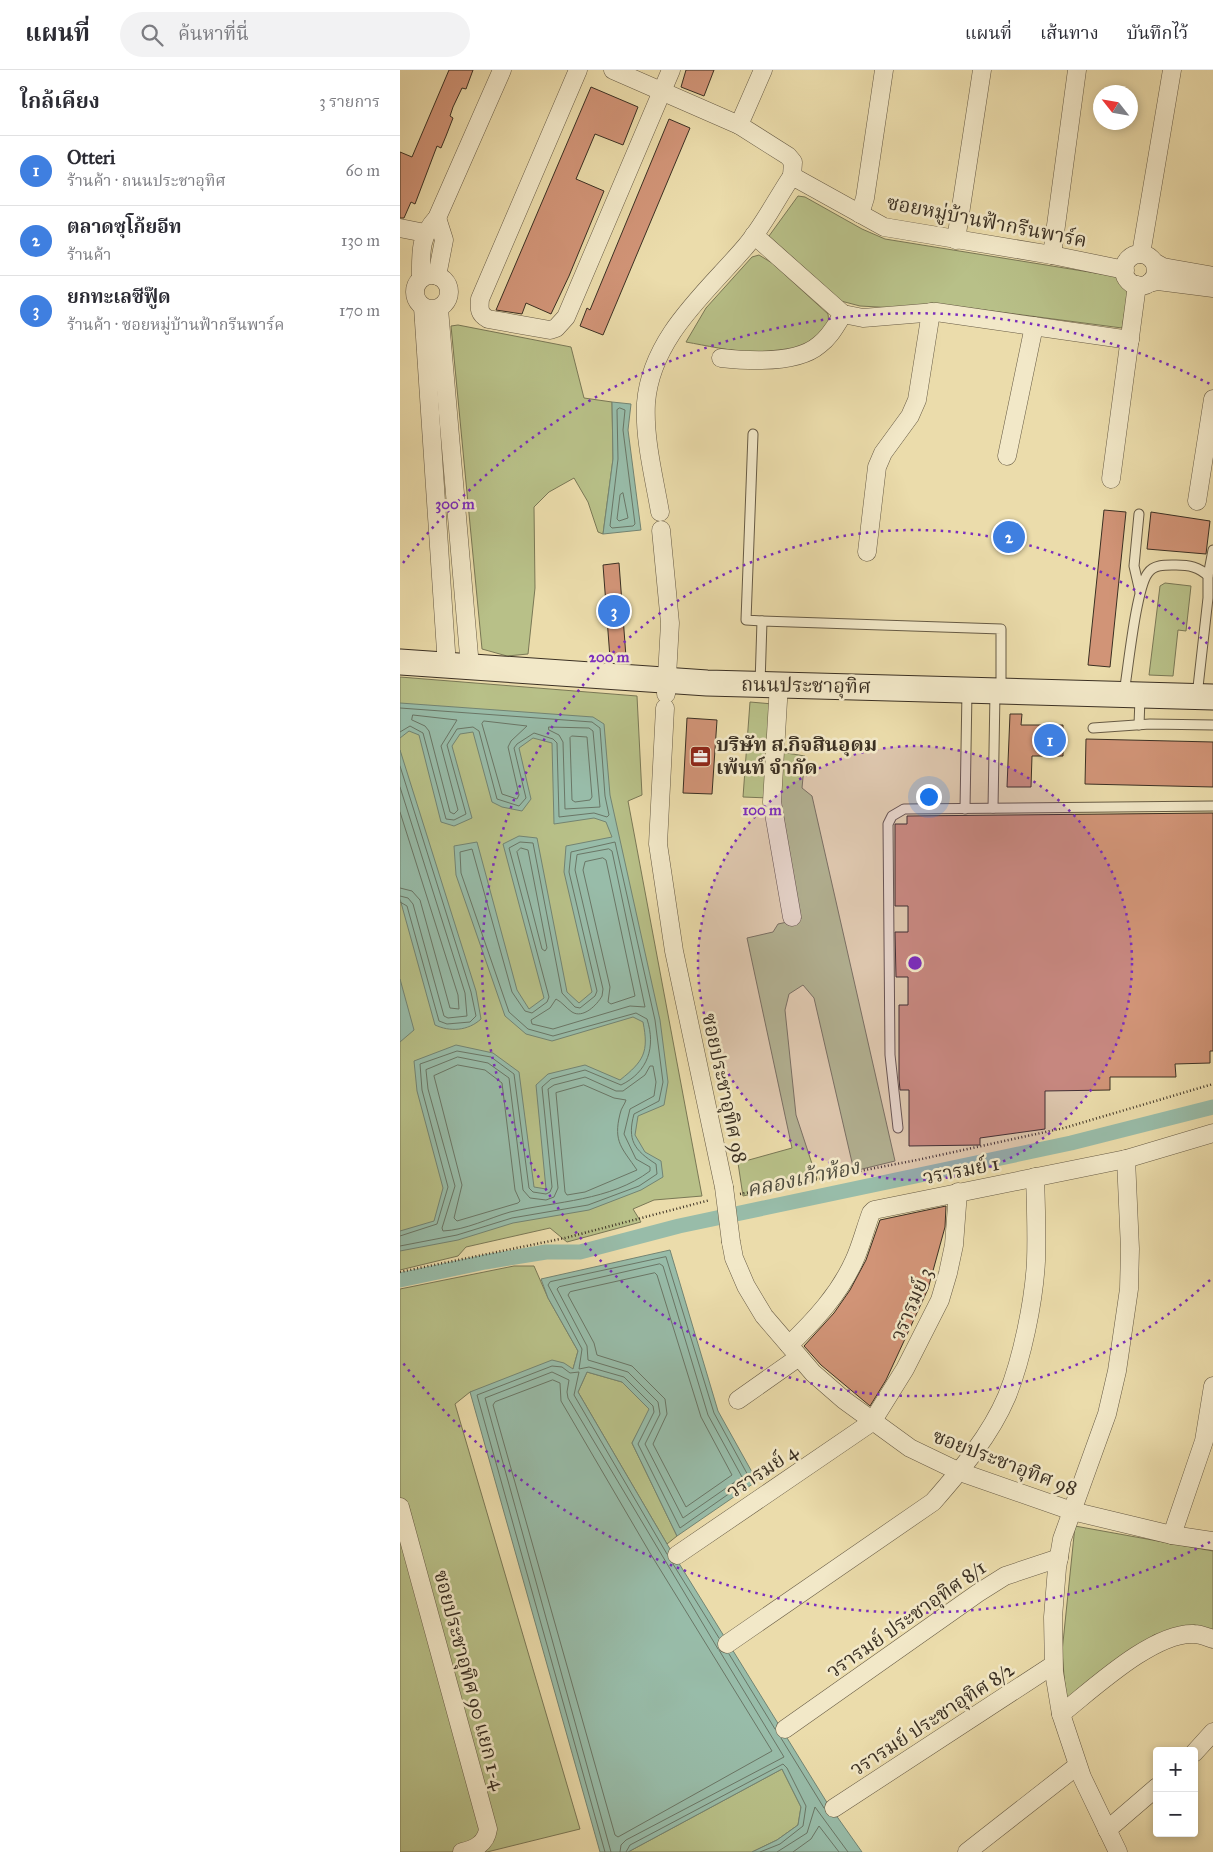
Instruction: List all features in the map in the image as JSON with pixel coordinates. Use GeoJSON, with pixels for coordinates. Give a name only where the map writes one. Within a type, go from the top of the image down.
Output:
{"type":"FeatureCollection","features":[{"type":"Feature","properties":{"kind":"main road","name":"ถนนประชาอุทิศ"},"geometry":{"type":"LineString","coordinates":[[400,662],[458,667],[666,694],[769,684],[1205,696]]}},
{"type":"Feature","properties":{"kind":"street"},"geometry":{"type":"LineString","coordinates":[[429,278],[421,258],[425,233],[437,218],[502,70]]}},
{"type":"Feature","properties":{"kind":"street"},"geometry":{"type":"LineString","coordinates":[[578,70],[480,299],[479,310],[482,316],[488,319],[550,330],[556,328],[566,317],[671,70]]}},
{"type":"Feature","properties":{"kind":"street"},"geometry":{"type":"LineString","coordinates":[[613,70],[738,125],[788,156],[793,162],[792,176],[754,235],[707,287],[675,327],[651,377],[646,402],[647,428],[660,512]]}},
{"type":"Feature","properties":{"kind":"street"},"geometry":{"type":"LineString","coordinates":[[738,125],[762,70]]}},
{"type":"Feature","properties":{"kind":"street"},"geometry":{"type":"LineString","coordinates":[[860,214],[865,198],[884,70]]}},
{"type":"Feature","properties":{"kind":"street"},"geometry":{"type":"LineString","coordinates":[[956,240],[982,70]]}},
{"type":"Feature","properties":{"kind":"street"},"geometry":{"type":"LineString","coordinates":[[1052,255],[1077,70]]}},
{"type":"Feature","properties":{"kind":"street"},"geometry":{"type":"LineString","coordinates":[[1111,479],[1130,340],[1143,284],[1156,272],[1148,258],[1172,70]]}},
{"type":"Feature","properties":{"kind":"street","name":"ซอยหมู่บ้านฟ้ากรีนพาร์ค"},"geometry":{"type":"LineString","coordinates":[[792,176],[884,227],[1052,255],[1125,270]]}},
{"type":"Feature","properties":{"kind":"street"},"geometry":{"type":"LineString","coordinates":[[437,218],[444,240],[429,278],[415,293],[431,308],[458,667]]}},
{"type":"Feature","properties":{"kind":"street"},"geometry":{"type":"LineString","coordinates":[[400,228],[425,233]]}},
{"type":"Feature","properties":{"kind":"street"},"geometry":{"type":"LineString","coordinates":[[754,235],[843,314],[863,318],[931,312],[1130,340]]}},
{"type":"Feature","properties":{"kind":"street"},"geometry":{"type":"LineString","coordinates":[[1213,276],[1169,268],[1148,258],[1128,260],[1125,270],[1128,280],[1143,284],[1175,283],[1213,288]]}},
{"type":"Feature","properties":{"kind":"street"},"geometry":{"type":"LineString","coordinates":[[429,278],[446,282],[450,292],[446,302],[431,308]]}},
{"type":"Feature","properties":{"kind":"street"},"geometry":{"type":"LineString","coordinates":[[431,308],[458,667]]}},
{"type":"Feature","properties":{"kind":"street"},"geometry":{"type":"LineString","coordinates":[[867,552],[877,467],[883,453],[910,416],[917,400],[931,312]]}},
{"type":"Feature","properties":{"kind":"street"},"geometry":{"type":"LineString","coordinates":[[721,358],[766,360],[794,356],[818,346],[832,332],[843,314]]}},
{"type":"Feature","properties":{"kind":"street"},"geometry":{"type":"LineString","coordinates":[[1007,456],[1034,326]]}},
{"type":"Feature","properties":{"kind":"street"},"geometry":{"type":"LineString","coordinates":[[1197,501],[1213,399]]}},
{"type":"Feature","properties":{"kind":"street"},"geometry":{"type":"LineString","coordinates":[[661,530],[670,623],[666,694]]}},
{"type":"Feature","properties":{"kind":"street"},"geometry":{"type":"LineString","coordinates":[[769,684],[772,802],[792,916]]}},
{"type":"Feature","properties":{"kind":"street","name":"ซอยประชาอุทิศ 98"},"geometry":{"type":"LineString","coordinates":[[666,694],[658,844],[674,951],[724,1194],[734,1258],[746,1286],[764,1316],[813,1373],[872,1422],[910,1448],[960,1472],[1072,1511],[1172,1535],[1213,1540]]}},
{"type":"Feature","properties":{"kind":"street","name":"วรารมย์ 1"},"geometry":{"type":"LineString","coordinates":[[794,1351],[841,1284],[860,1247],[870,1213],[874,1210],[1126,1159],[1213,1134]]}},
{"type":"Feature","properties":{"kind":"street"},"geometry":{"type":"LineString","coordinates":[[1126,1159],[1130,1249],[1129,1289],[1123,1332],[1107,1414],[1062,1539],[1058,1558],[1053,1617],[1054,1665],[1061,1714],[1078,1766],[1111,1845],[1153,1792]]}},
{"type":"Feature","properties":{"kind":"street"},"geometry":{"type":"LineString","coordinates":[[728,1644],[933,1502],[960,1472],[984,1438],[1006,1398],[1018,1366],[1036,1262],[1035,1177]]}},
{"type":"Feature","properties":{"kind":"street","name":"วรารมย์ 3"},"geometry":{"type":"LineString","coordinates":[[872,1422],[905,1369],[940,1300],[954,1244],[958,1192]]}},
{"type":"Feature","properties":{"kind":"street"},"geometry":{"type":"LineString","coordinates":[[738,1400],[794,1351]]}},
{"type":"Feature","properties":{"kind":"street"},"geometry":{"type":"LineString","coordinates":[[1172,1535],[1204,1441],[1213,1386]]}},
{"type":"Feature","properties":{"kind":"street","name":"วรารมย์ 4"},"geometry":{"type":"LineString","coordinates":[[677,1555],[872,1422]]}},
{"type":"Feature","properties":{"kind":"street","name":"ซอยประชาอุทิศ 90 แยก 1-4"},"geometry":{"type":"LineString","coordinates":[[400,1507],[488,1829],[487,1836],[482,1844],[462,1852]]}},
{"type":"Feature","properties":{"kind":"street","name":"วรารมย์ ประชาอุทิศ 8/1"},"geometry":{"type":"LineString","coordinates":[[785,1729],[1005,1576],[1058,1558]]}},
{"type":"Feature","properties":{"kind":"street"},"geometry":{"type":"LineString","coordinates":[[1061,1714],[1143,1650],[1169,1638],[1194,1634],[1213,1639]]}},
{"type":"Feature","properties":{"kind":"street","name":"วรารมย์ ประชาอุทิศ 8/2"},"geometry":{"type":"LineString","coordinates":[[834,1808],[1054,1665]]}},
{"type":"Feature","properties":{"kind":"street"},"geometry":{"type":"LineString","coordinates":[[1198,1749],[1213,1732]]}},
{"type":"Feature","properties":{"kind":"street"},"geometry":{"type":"LineString","coordinates":[[967,1852],[1078,1766]]}},
{"type":"Feature","properties":{"kind":"lane"},"geometry":{"type":"LineString","coordinates":[[753,434],[746,620],[1001,630],[993,808]]}},
{"type":"Feature","properties":{"kind":"lane"},"geometry":{"type":"LineString","coordinates":[[1139,514],[1134,566],[1140,592]]}},
{"type":"Feature","properties":{"kind":"lane"},"geometry":{"type":"LineString","coordinates":[[1205,696],[1208,576],[1213,550]]}},
{"type":"Feature","properties":{"kind":"lane"},"geometry":{"type":"LineString","coordinates":[[1139,725],[1132,694],[1140,592],[1148,572],[1160,565],[1185,565],[1201,569],[1208,576]]}},
{"type":"Feature","properties":{"kind":"lane"},"geometry":{"type":"LineString","coordinates":[[762,621],[769,684]]}},
{"type":"Feature","properties":{"kind":"lane"},"geometry":{"type":"LineString","coordinates":[[965,808],[967,690]]}},
{"type":"Feature","properties":{"kind":"lane"},"geometry":{"type":"LineString","coordinates":[[1093,728],[1139,725],[1213,725]]}},
{"type":"Feature","properties":{"kind":"lane"},"geometry":{"type":"LineString","coordinates":[[898,1128],[890,1055],[888,824],[892,816],[904,809],[1213,806]]}},
{"type":"Feature","properties":{"kind":"path"},"geometry":{"type":"LineString","coordinates":[[400,1272],[565,1238],[724,1194],[917,1160],[1064,1128],[1213,1084]]}},
{"type":"Feature","properties":{"kind":"green space"},"geometry":{"type":"Polygon","coordinates":[[[798,196],[805,197],[862,229],[885,239],[1120,277],[1128,293],[1122,328],[939,304],[896,308],[860,306],[841,301],[769,236],[798,196]]]}},
{"type":"Feature","properties":{"kind":"green space"},"geometry":{"type":"Polygon","coordinates":[[[759,255],[772,263],[828,314],[828,324],[825,330],[803,345],[788,350],[771,352],[736,351],[686,342],[706,308],[752,257],[759,255]]]}},
{"type":"Feature","properties":{"kind":"green space"},"geometry":{"type":"Polygon","coordinates":[[[458,325],[571,347],[584,398],[612,402],[613,459],[603,534],[598,532],[588,502],[574,478],[549,492],[534,507],[535,588],[528,654],[507,656],[482,649],[451,326],[458,325]]]}},
{"type":"Feature","properties":{"kind":"green space"},"geometry":{"type":"Polygon","coordinates":[[[1165,583],[1191,586],[1186,631],[1178,630],[1173,676],[1149,675],[1160,586],[1165,583]]]}},
{"type":"Feature","properties":{"kind":"green space"},"geometry":{"type":"Polygon","coordinates":[[[400,677],[637,696],[642,795],[628,801],[702,1196],[654,1200],[633,1209],[641,1222],[567,1242],[550,1228],[466,1247],[458,1256],[400,1270],[400,677]]]}},
{"type":"Feature","properties":{"kind":"green space"},"geometry":{"type":"Polygon","coordinates":[[[750,702],[773,704],[769,798],[743,797],[750,702]]]}},
{"type":"Feature","properties":{"kind":"green space"},"geometry":{"type":"Polygon","coordinates":[[[780,752],[805,756],[802,788],[812,796],[895,1161],[854,1171],[814,998],[803,985],[789,994],[785,1010],[796,1115],[817,1179],[743,1196],[738,1163],[792,1148],[747,938],[773,932],[778,924],[801,919],[778,804],[780,752]]]}},
{"type":"Feature","properties":{"kind":"green space"},"geometry":{"type":"Polygon","coordinates":[[[514,1266],[534,1266],[548,1298],[578,1351],[573,1369],[470,1392],[455,1404],[580,1829],[487,1852],[400,1852],[400,1289],[514,1266]]]}},
{"type":"Feature","properties":{"kind":"green space"},"geometry":{"type":"Polygon","coordinates":[[[587,1372],[622,1382],[650,1409],[632,1443],[677,1536],[667,1544],[578,1392],[587,1372]]]}},
{"type":"Feature","properties":{"kind":"green space"},"geometry":{"type":"Polygon","coordinates":[[[1075,1526],[1213,1551],[1213,1634],[1195,1625],[1154,1635],[1066,1699],[1062,1652],[1075,1526]]]}},
{"type":"Feature","properties":{"kind":"green space"},"geometry":{"type":"Polygon","coordinates":[[[782,1769],[801,1807],[798,1825],[777,1840],[752,1852],[628,1852],[782,1769]]]}},
{"type":"Feature","properties":{"kind":"water"},"geometry":{"type":"Polygon","coordinates":[[[612,402],[631,404],[628,430],[641,530],[603,534],[613,459],[612,402]]]}},
{"type":"Feature","properties":{"kind":"water"},"geometry":{"type":"Polygon","coordinates":[[[400,703],[593,717],[604,724],[610,795],[660,1020],[668,1082],[664,1105],[638,1116],[635,1135],[645,1152],[661,1161],[663,1177],[641,1190],[589,1210],[513,1223],[458,1240],[400,1251],[400,1231],[434,1221],[443,1188],[417,1091],[414,1061],[456,1045],[493,1053],[519,1072],[534,1187],[546,1189],[536,1085],[548,1074],[585,1065],[620,1080],[635,1067],[643,1055],[645,1032],[643,1022],[633,1017],[552,1041],[526,1034],[505,1016],[456,875],[454,846],[477,842],[517,990],[529,1009],[544,998],[503,844],[519,836],[537,838],[567,992],[579,1003],[592,992],[564,872],[566,846],[612,837],[606,822],[594,818],[554,824],[552,743],[533,738],[519,748],[531,799],[522,811],[502,807],[492,802],[473,732],[460,734],[452,746],[472,818],[454,826],[441,822],[419,735],[409,731],[400,738],[400,703]]]}},
{"type":"Feature","properties":{"kind":"water"},"geometry":{"type":"Polygon","coordinates":[[[400,750],[476,991],[481,1019],[465,1028],[447,1029],[435,1025],[400,899],[400,750]]]}},
{"type":"Feature","properties":{"kind":"water"},"geometry":{"type":"Polygon","coordinates":[[[400,979],[414,1030],[400,1042],[400,979]]]}},
{"type":"Feature","properties":{"kind":"water"},"geometry":{"type":"Polygon","coordinates":[[[670,1250],[718,1411],[757,1481],[677,1536],[632,1443],[649,1409],[622,1382],[587,1372],[578,1392],[667,1544],[826,1801],[862,1852],[752,1852],[777,1840],[798,1825],[801,1807],[782,1769],[628,1852],[600,1852],[470,1392],[552,1360],[564,1363],[573,1369],[578,1351],[548,1298],[541,1279],[670,1250]]]}},
{"type":"Feature","properties":{"kind":"building"},"geometry":{"type":"Polygon","coordinates":[[[449,70],[473,70],[466,89],[462,88],[453,107],[450,116],[453,118],[446,136],[441,148],[437,146],[415,204],[411,202],[404,218],[400,218],[400,152],[412,157],[449,70]]]}},
{"type":"Feature","properties":{"kind":"building"},"geometry":{"type":"Polygon","coordinates":[[[686,70],[714,70],[704,96],[681,87],[686,70]]]}},
{"type":"Feature","properties":{"kind":"building"},"geometry":{"type":"Polygon","coordinates":[[[591,87],[638,107],[623,145],[595,134],[576,179],[604,191],[569,276],[551,314],[526,303],[522,314],[496,310],[591,87]]]}},
{"type":"Feature","properties":{"kind":"building"},"geometry":{"type":"Polygon","coordinates":[[[669,119],[690,128],[603,335],[580,326],[587,308],[590,310],[669,119]]]}},
{"type":"Feature","properties":{"kind":"building"},"geometry":{"type":"Polygon","coordinates":[[[1104,510],[1126,512],[1110,667],[1088,665],[1104,510]]]}},
{"type":"Feature","properties":{"kind":"building"},"geometry":{"type":"Polygon","coordinates":[[[1151,512],[1210,521],[1206,554],[1147,549],[1151,512]]]}},
{"type":"Feature","properties":{"kind":"building"},"geometry":{"type":"Polygon","coordinates":[[[619,563],[626,657],[610,658],[603,565],[619,563]]]}},
{"type":"Feature","properties":{"kind":"building"},"geometry":{"type":"Polygon","coordinates":[[[1010,714],[1022,714],[1021,725],[1063,725],[1063,756],[1032,756],[1031,787],[1007,787],[1010,714]]]}},
{"type":"Feature","properties":{"kind":"building","name":"บริษัท ส.กิจสินอุดม เพ้นท์ จำกัด"},"geometry":{"type":"Polygon","coordinates":[[[687,718],[717,720],[712,794],[683,793],[687,718]]]}},
{"type":"Feature","properties":{"kind":"building"},"geometry":{"type":"Polygon","coordinates":[[[1086,739],[1213,742],[1213,787],[1085,784],[1086,739]]]}},
{"type":"Feature","properties":{"kind":"building"},"geometry":{"type":"Polygon","coordinates":[[[1213,813],[1213,1051],[1210,1051],[1210,1063],[1175,1064],[1176,1077],[1110,1077],[1110,1090],[1045,1091],[1045,1129],[980,1138],[980,1145],[909,1146],[909,1090],[900,1090],[899,1079],[899,1005],[908,1005],[908,977],[896,977],[895,932],[908,932],[908,906],[895,906],[895,824],[907,824],[907,816],[1213,813]]]}},
{"type":"Feature","properties":{"kind":"building"},"geometry":{"type":"Polygon","coordinates":[[[946,1206],[945,1227],[928,1289],[886,1380],[870,1406],[821,1365],[804,1346],[834,1313],[850,1290],[866,1260],[880,1220],[946,1206]]]}},
{"type":"Feature","properties":{"kind":"waterway","name":"คลองเก้าห้อง"},"geometry":{"type":"LineString","coordinates":[[400,1280],[485,1262],[546,1252],[580,1252],[679,1226],[1071,1143],[1213,1107]]}},
{"type":"Feature","properties":{"kind":"place","name":"ตลาดซุโก้ยอีท"},"geometry":{"type":"Point","coordinates":[1009,537]}},
{"type":"Feature","properties":{"kind":"place","name":"ยกทะเลซีฟู๊ด"},"geometry":{"type":"Point","coordinates":[614,611]}},
{"type":"Feature","properties":{"kind":"place","name":"Otteri"},"geometry":{"type":"Point","coordinates":[1050,740]}},
{"type":"Feature","properties":{"kind":"place","name":"บริษัท ส.กิจสินอุดม เพ้นท์ จำกัด"},"geometry":{"type":"Point","coordinates":[700,756]}}]}
